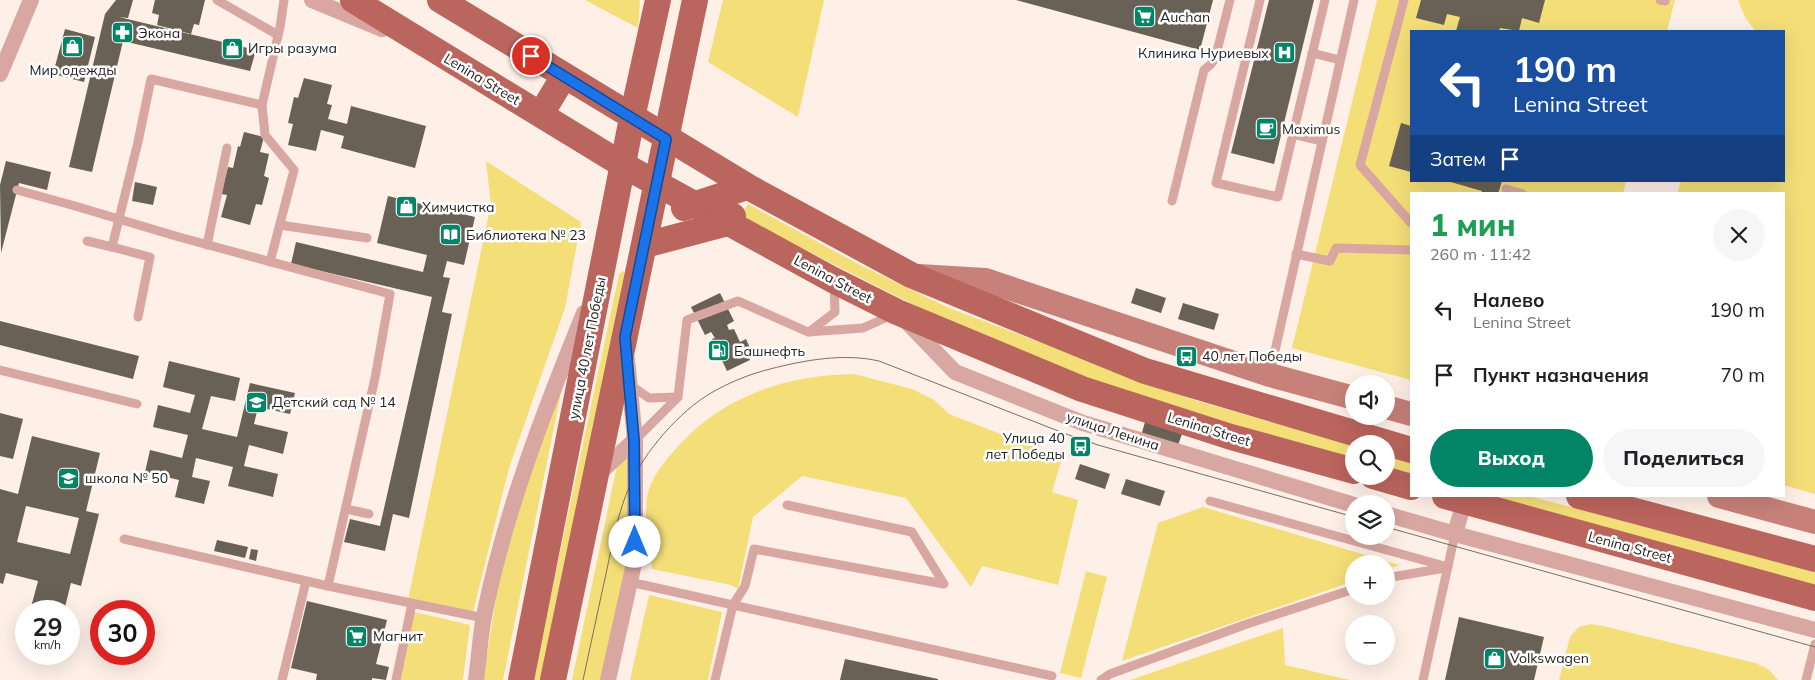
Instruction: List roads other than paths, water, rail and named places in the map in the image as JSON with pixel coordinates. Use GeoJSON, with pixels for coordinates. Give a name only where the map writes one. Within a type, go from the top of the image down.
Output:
{"type":"FeatureCollection","features":[{"type":"Feature","properties":{"kind":"main road","name":"Lenina Street"},"geometry":{"type":"LineString","coordinates":[[353,0],[623,165],[834,280],[897,312],[1082,390],[1231,437],[1345,469]]}},
{"type":"Feature","properties":{"kind":"main road"},"geometry":{"type":"LineString","coordinates":[[440,0],[666,139],[750,188],[911,275],[1145,372],[1410,450]]}},
{"type":"Feature","properties":{"kind":"main road"},"geometry":{"type":"LineString","coordinates":[[553,680],[693,12],[656,6]]}},
{"type":"Feature","properties":{"kind":"main road","name":"улица 40 лет Победы"},"geometry":{"type":"LineString","coordinates":[[521,680],[632,118],[656,6]]}},
{"type":"Feature","properties":{"kind":"main road"},"geometry":{"type":"LineString","coordinates":[[541,114],[564,76]]}},
{"type":"Feature","properties":{"kind":"main road"},"geometry":{"type":"LineString","coordinates":[[647,233],[694,204],[750,188]]}},
{"type":"Feature","properties":{"kind":"main road"},"geometry":{"type":"LineString","coordinates":[[609,236],[728,223],[750,188]]}},
{"type":"Feature","properties":{"kind":"main road"},"geometry":{"type":"LineString","coordinates":[[604,265],[638,272]]}},
{"type":"Feature","properties":{"kind":"main road"},"geometry":{"type":"LineString","coordinates":[[1395,482],[1410,487]]}},
{"type":"Feature","properties":{"kind":"main road"},"geometry":{"type":"LineString","coordinates":[[1583,497],[1815,559]]}},
{"type":"Feature","properties":{"kind":"main road","name":"Lenina Street"},"geometry":{"type":"LineString","coordinates":[[1458,498],[1815,598]]}},
{"type":"Feature","properties":{"kind":"street"},"geometry":{"type":"LineString","coordinates":[[0,74],[31,0]]}},
{"type":"Feature","properties":{"kind":"street"},"geometry":{"type":"LineString","coordinates":[[312,0],[440,54]]}},
{"type":"Feature","properties":{"kind":"street"},"geometry":{"type":"LineString","coordinates":[[458,0],[482,26]]}},
{"type":"Feature","properties":{"kind":"street"},"geometry":{"type":"LineString","coordinates":[[693,12],[700,0]]}},
{"type":"Feature","properties":{"kind":"street","name":"улица 40 лет Победы"},"geometry":{"type":"LineString","coordinates":[[476,680],[484,618],[495,569],[522,474],[604,265]]}},
{"type":"Feature","properties":{"kind":"street"},"geometry":{"type":"LineString","coordinates":[[911,275],[985,280],[1270,375],[1345,396]]}},
{"type":"Feature","properties":{"kind":"street","name":"улица Ленина"},"geometry":{"type":"LineString","coordinates":[[897,312],[955,372],[1083,423],[1345,502]]}},
{"type":"Feature","properties":{"kind":"street"},"geometry":{"type":"LineString","coordinates":[[608,680],[635,559],[634,440],[625,337]]}},
{"type":"Feature","properties":{"kind":"street"},"geometry":{"type":"LineString","coordinates":[[1395,410],[1410,414]]}},
{"type":"Feature","properties":{"kind":"street"},"geometry":{"type":"LineString","coordinates":[[596,476],[634,440]]}},
{"type":"Feature","properties":{"kind":"street"},"geometry":{"type":"LineString","coordinates":[[1723,497],[1815,522]]}},
{"type":"Feature","properties":{"kind":"street"},"geometry":{"type":"LineString","coordinates":[[1455,534],[1458,498]]}},
{"type":"Feature","properties":{"kind":"street"},"geometry":{"type":"LineString","coordinates":[[1395,517],[1815,630]]}},
{"type":"Feature","properties":{"kind":"lane"},"geometry":{"type":"LineString","coordinates":[[217,0],[278,35]]}},
{"type":"Feature","properties":{"kind":"lane"},"geometry":{"type":"LineString","coordinates":[[270,262],[294,170],[265,135],[262,105],[284,0]]}},
{"type":"Feature","properties":{"kind":"lane"},"geometry":{"type":"LineString","coordinates":[[1172,201],[1204,70],[1215,58],[1230,0]]}},
{"type":"Feature","properties":{"kind":"lane"},"geometry":{"type":"LineString","coordinates":[[1260,0],[1216,183],[1278,197],[1325,0]]}},
{"type":"Feature","properties":{"kind":"lane"},"geometry":{"type":"LineString","coordinates":[[1270,375],[1354,0]]}},
{"type":"Feature","properties":{"kind":"lane"},"geometry":{"type":"LineString","coordinates":[[1404,0],[1360,165],[1410,222]]}},
{"type":"Feature","properties":{"kind":"lane"},"geometry":{"type":"LineString","coordinates":[[1312,53],[1340,60]]}},
{"type":"Feature","properties":{"kind":"lane"},"geometry":{"type":"LineString","coordinates":[[112,247],[138,142],[151,79],[262,105]]}},
{"type":"Feature","properties":{"kind":"lane"},"geometry":{"type":"LineString","coordinates":[[1292,134],[1322,141]]}},
{"type":"Feature","properties":{"kind":"lane"},"geometry":{"type":"LineString","coordinates":[[207,245],[227,148]]}},
{"type":"Feature","properties":{"kind":"lane"},"geometry":{"type":"LineString","coordinates":[[1506,189],[1516,192]]}},
{"type":"Feature","properties":{"kind":"lane"},"geometry":{"type":"LineString","coordinates":[[17,190],[207,245],[390,294],[375,378],[328,586]]}},
{"type":"Feature","properties":{"kind":"lane"},"geometry":{"type":"LineString","coordinates":[[280,225],[367,238]]}},
{"type":"Feature","properties":{"kind":"lane"},"geometry":{"type":"LineString","coordinates":[[87,240],[150,257],[138,317]]}},
{"type":"Feature","properties":{"kind":"lane"},"geometry":{"type":"LineString","coordinates":[[1296,254],[1330,261],[1336,248],[1410,250]]}},
{"type":"Feature","properties":{"kind":"lane"},"geometry":{"type":"LineString","coordinates":[[808,332],[835,312],[834,280]]}},
{"type":"Feature","properties":{"kind":"lane"},"geometry":{"type":"LineString","coordinates":[[634,440],[678,397],[686,320],[738,301],[808,332],[863,328],[897,312]]}},
{"type":"Feature","properties":{"kind":"lane"},"geometry":{"type":"LineString","coordinates":[[0,370],[137,404]]}},
{"type":"Feature","properties":{"kind":"lane"},"geometry":{"type":"LineString","coordinates":[[629,384],[649,398],[678,397]]}},
{"type":"Feature","properties":{"kind":"lane"},"geometry":{"type":"LineString","coordinates":[[1210,501],[1448,567]]}},
{"type":"Feature","properties":{"kind":"lane"},"geometry":{"type":"LineString","coordinates":[[715,680],[734,605],[745,586],[754,549],[944,584],[912,532],[787,505]]}},
{"type":"Feature","properties":{"kind":"lane"},"geometry":{"type":"LineString","coordinates":[[346,509],[369,514]]}},
{"type":"Feature","properties":{"kind":"lane"},"geometry":{"type":"LineString","coordinates":[[1423,680],[1455,534]]}},
{"type":"Feature","properties":{"kind":"lane"},"geometry":{"type":"LineString","coordinates":[[124,539],[328,586],[484,618]]}},
{"type":"Feature","properties":{"kind":"lane"},"geometry":{"type":"LineString","coordinates":[[1395,576],[1448,567]]}},
{"type":"Feature","properties":{"kind":"lane"},"geometry":{"type":"LineString","coordinates":[[282,680],[306,581]]}},
{"type":"Feature","properties":{"kind":"lane"},"geometry":{"type":"LineString","coordinates":[[630,582],[1052,676]]}},
{"type":"Feature","properties":{"kind":"lane"},"geometry":{"type":"LineString","coordinates":[[1101,680],[1110,674],[1228,631],[1345,592]]}},
{"type":"Feature","properties":{"kind":"lane"},"geometry":{"type":"LineString","coordinates":[[396,680],[412,604]]}},
{"type":"Feature","properties":{"kind":"lane"},"geometry":{"type":"LineString","coordinates":[[1806,680],[1815,644]]}},
{"type":"Feature","properties":{"kind":"tram line"},"geometry":{"type":"LineString","coordinates":[[583,680],[619,516],[630,485],[644,459],[675,421],[711,393],[748,376],[797,363],[838,358],[879,361],[1098,445],[1345,514]]}},
{"type":"Feature","properties":{"kind":"tram line"},"geometry":{"type":"LineString","coordinates":[[1395,530],[1815,647]]}},
{"type":"Feature","properties":{"kind":"place","name":"Auchan"},"geometry":{"type":"Point","coordinates":[1144,17]}},
{"type":"Feature","properties":{"kind":"place","name":"Экона"},"geometry":{"type":"Point","coordinates":[122,33]}},
{"type":"Feature","properties":{"kind":"place","name":"Мир одежды"},"geometry":{"type":"Point","coordinates":[73,47]}},
{"type":"Feature","properties":{"kind":"place","name":"Игры разума"},"geometry":{"type":"Point","coordinates":[232,48]}},
{"type":"Feature","properties":{"kind":"place","name":"Клиника Нуриевых"},"geometry":{"type":"Point","coordinates":[1285,53]}},
{"type":"Feature","properties":{"kind":"place","name":"Maximus"},"geometry":{"type":"Point","coordinates":[1266,129]}},
{"type":"Feature","properties":{"kind":"place","name":"Химчистка"},"geometry":{"type":"Point","coordinates":[406,207]}},
{"type":"Feature","properties":{"kind":"place","name":"Библиотека № 23"},"geometry":{"type":"Point","coordinates":[450,235]}},
{"type":"Feature","properties":{"kind":"place","name":"Башнефть"},"geometry":{"type":"Point","coordinates":[718,351]}},
{"type":"Feature","properties":{"kind":"place","name":"40 лет Победы"},"geometry":{"type":"Point","coordinates":[1186,356]}},
{"type":"Feature","properties":{"kind":"place","name":"Детский сад № 14"},"geometry":{"type":"Point","coordinates":[256,402]}},
{"type":"Feature","properties":{"kind":"place","name":"Улица 40 лет Победы"},"geometry":{"type":"Point","coordinates":[1081,446]}},
{"type":"Feature","properties":{"kind":"place","name":"школа № 50"},"geometry":{"type":"Point","coordinates":[69,478]}},
{"type":"Feature","properties":{"kind":"place","name":"Магнит"},"geometry":{"type":"Point","coordinates":[357,636]}},
{"type":"Feature","properties":{"kind":"place","name":"Volkswagen"},"geometry":{"type":"Point","coordinates":[1494,658]}}]}
